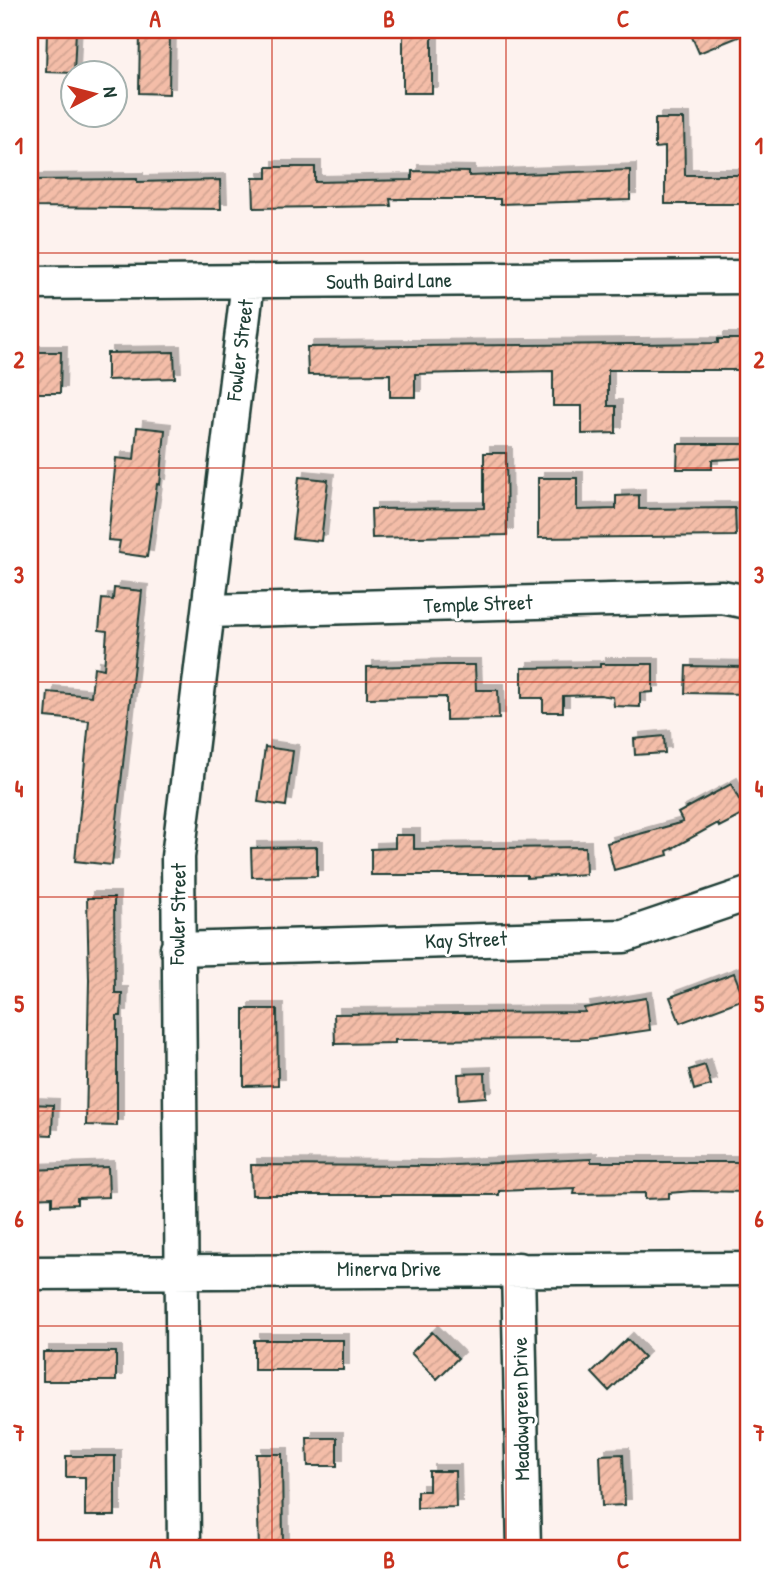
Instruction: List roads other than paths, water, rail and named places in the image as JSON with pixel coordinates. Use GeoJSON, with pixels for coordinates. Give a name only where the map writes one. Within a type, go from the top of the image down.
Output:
{"type":"FeatureCollection","features":[{"type":"Feature","properties":{"kind":"street","name":"South Baird Lane"},"geometry":{"type":"LineString","coordinates":[[30,283],[748,276]]}},
{"type":"Feature","properties":{"kind":"street","name":"Fowler Street"},"geometry":{"type":"LineString","coordinates":[[184,1549],[178,857],[248,282]]}},
{"type":"Feature","properties":{"kind":"street","name":"Temple Street"},"geometry":{"type":"LineString","coordinates":[[208,611],[722,597],[748,602]]}},
{"type":"Feature","properties":{"kind":"street","name":"Kay Street"},"geometry":{"type":"LineString","coordinates":[[177,949],[624,936],[748,894]]}},
{"type":"Feature","properties":{"kind":"street","name":"Meadowgreen Drive"},"geometry":{"type":"LineString","coordinates":[[518,1269],[523,1549]]}},
{"type":"Feature","properties":{"kind":"street","name":"Minerva Drive"},"geometry":{"type":"LineString","coordinates":[[30,1273],[180,1270],[748,1269]]}}]}
